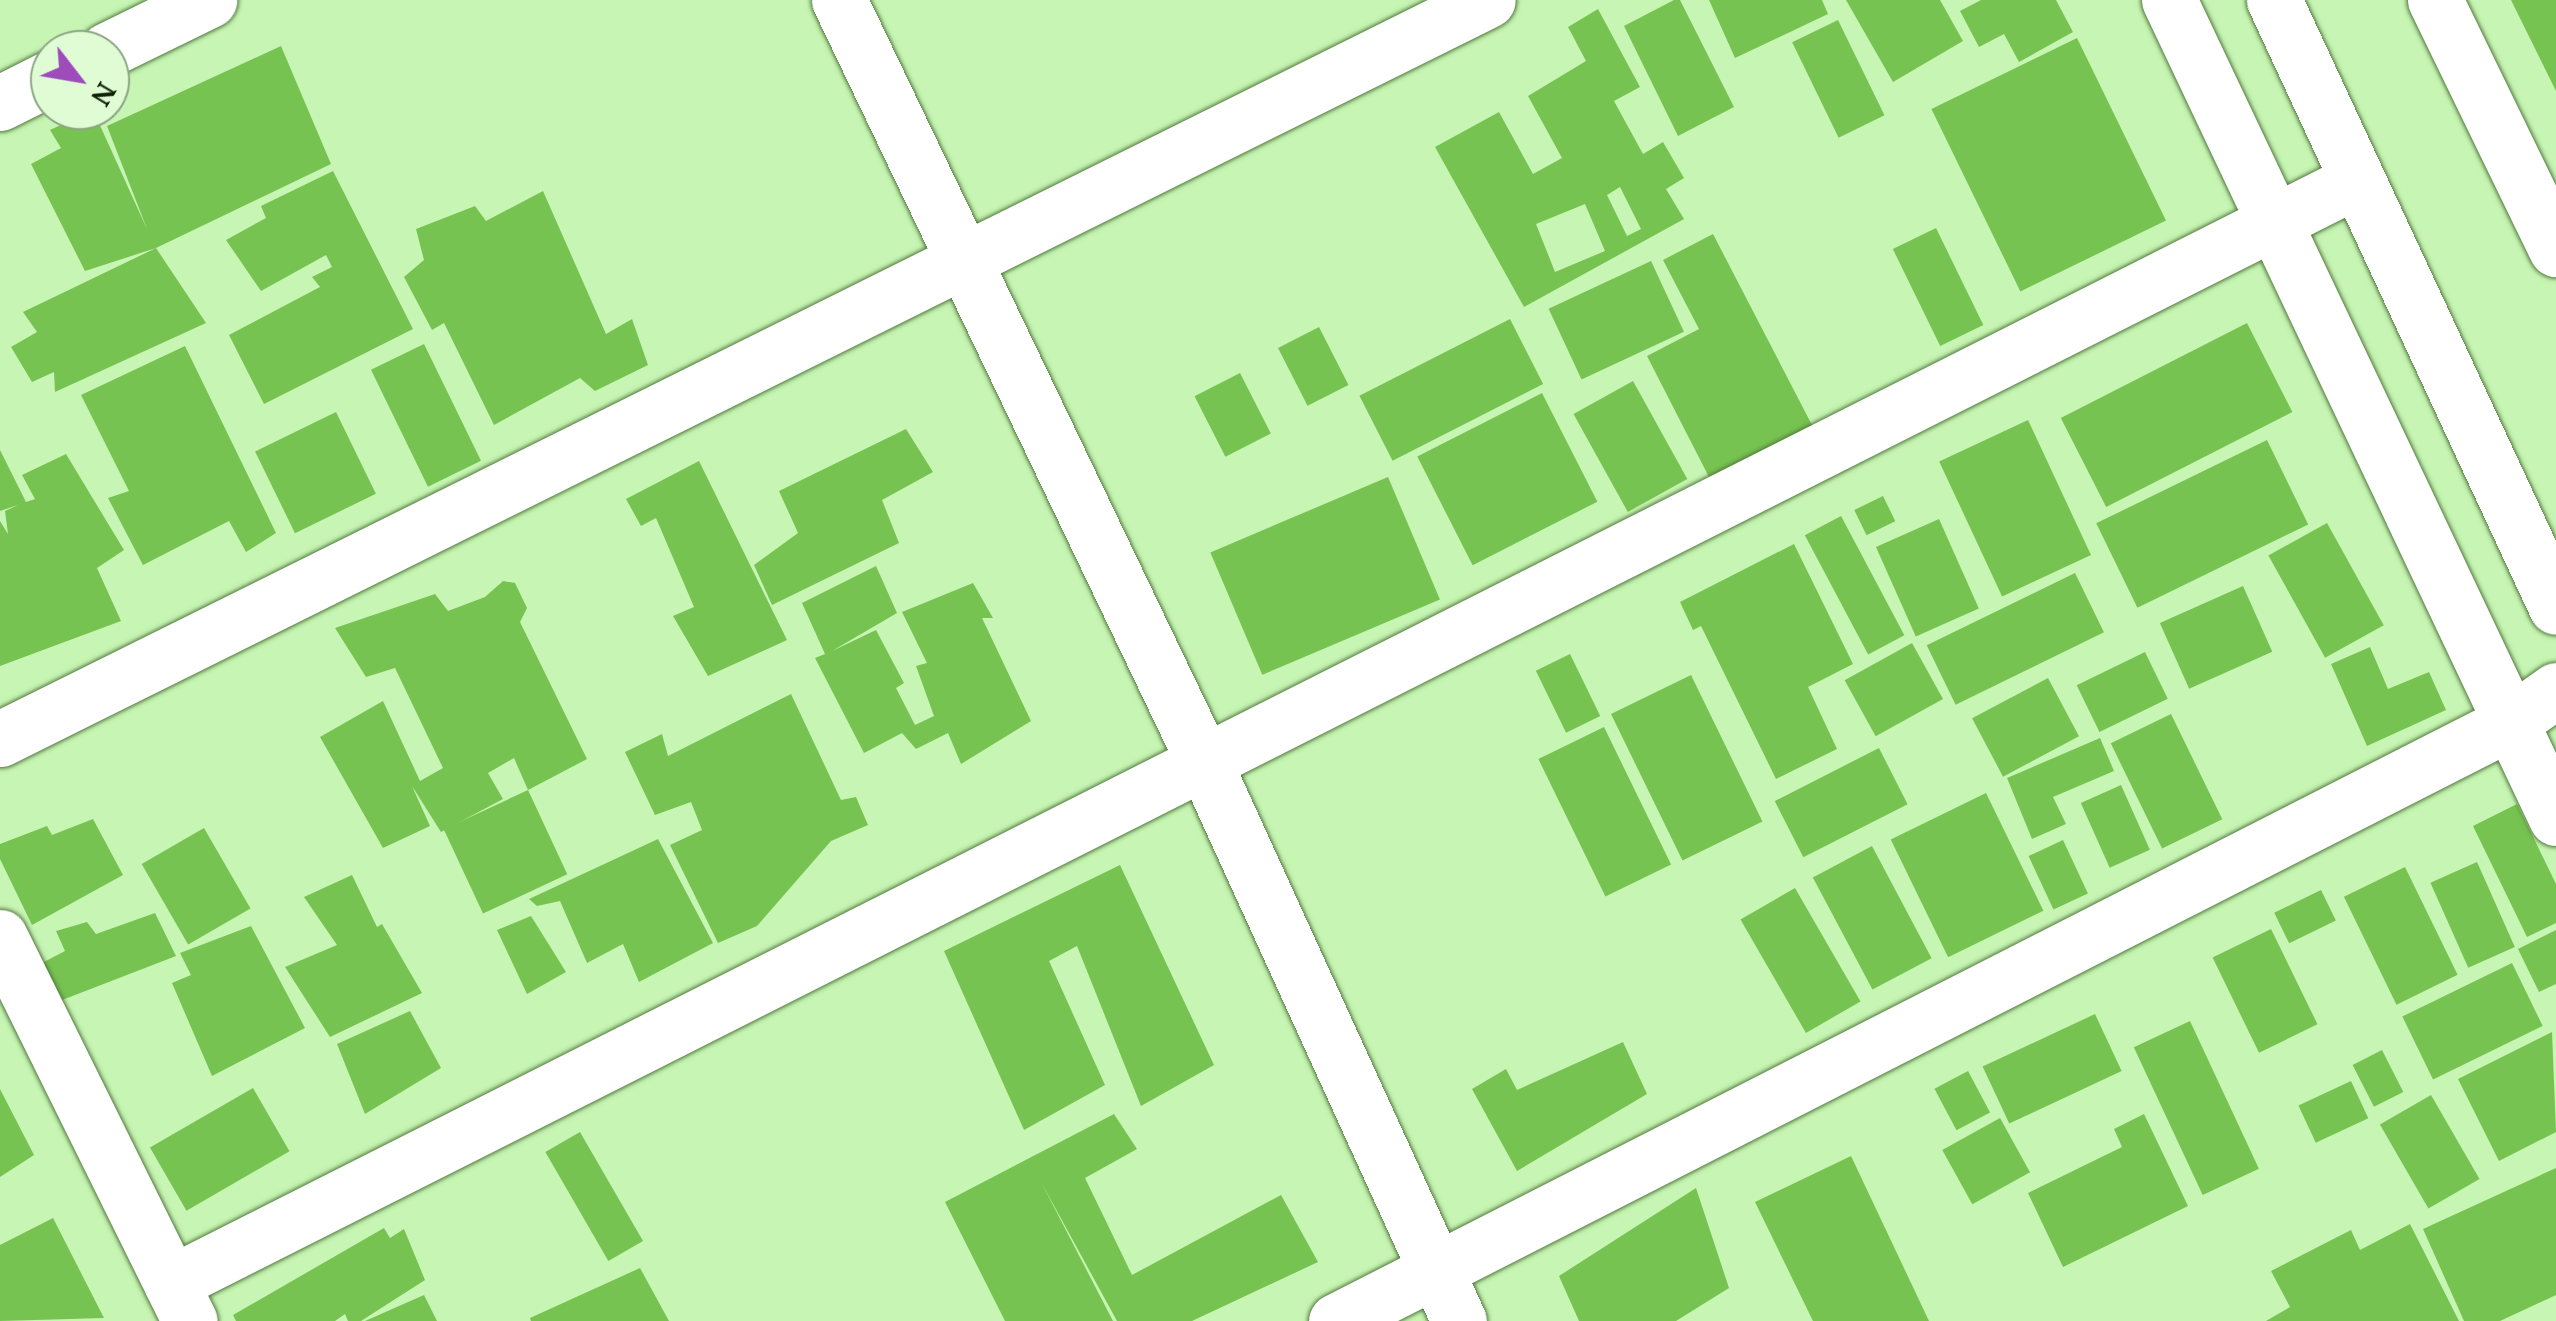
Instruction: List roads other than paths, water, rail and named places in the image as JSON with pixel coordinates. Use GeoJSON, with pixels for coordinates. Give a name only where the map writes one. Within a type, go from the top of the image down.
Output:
{"type":"FeatureCollection","features":[{"type":"Feature","properties":{"kind":"street"},"geometry":{"type":"LineString","coordinates":[[130,39],[209,0]]}},
{"type":"Feature","properties":{"kind":"street"},"geometry":{"type":"LineString","coordinates":[[838,0],[960,262],[1204,762],[1459,1321]]}},
{"type":"Feature","properties":{"kind":"street"},"geometry":{"type":"LineString","coordinates":[[0,739],[1488,0]]}},
{"type":"Feature","properties":{"kind":"street"},"geometry":{"type":"LineString","coordinates":[[2169,0],[2556,818]]}},
{"type":"Feature","properties":{"kind":"street"},"geometry":{"type":"LineString","coordinates":[[2274,0],[2556,607]]}},
{"type":"Feature","properties":{"kind":"street"},"geometry":{"type":"LineString","coordinates":[[2434,0],[2556,249]]}},
{"type":"Feature","properties":{"kind":"street"},"geometry":{"type":"LineString","coordinates":[[0,102],[30,88]]}},
{"type":"Feature","properties":{"kind":"street"},"geometry":{"type":"LineString","coordinates":[[0,937],[180,1302],[1204,762],[2356,181]]}},
{"type":"Feature","properties":{"kind":"street"},"geometry":{"type":"LineString","coordinates":[[1336,1321],[2511,722],[2556,690]]}}]}
